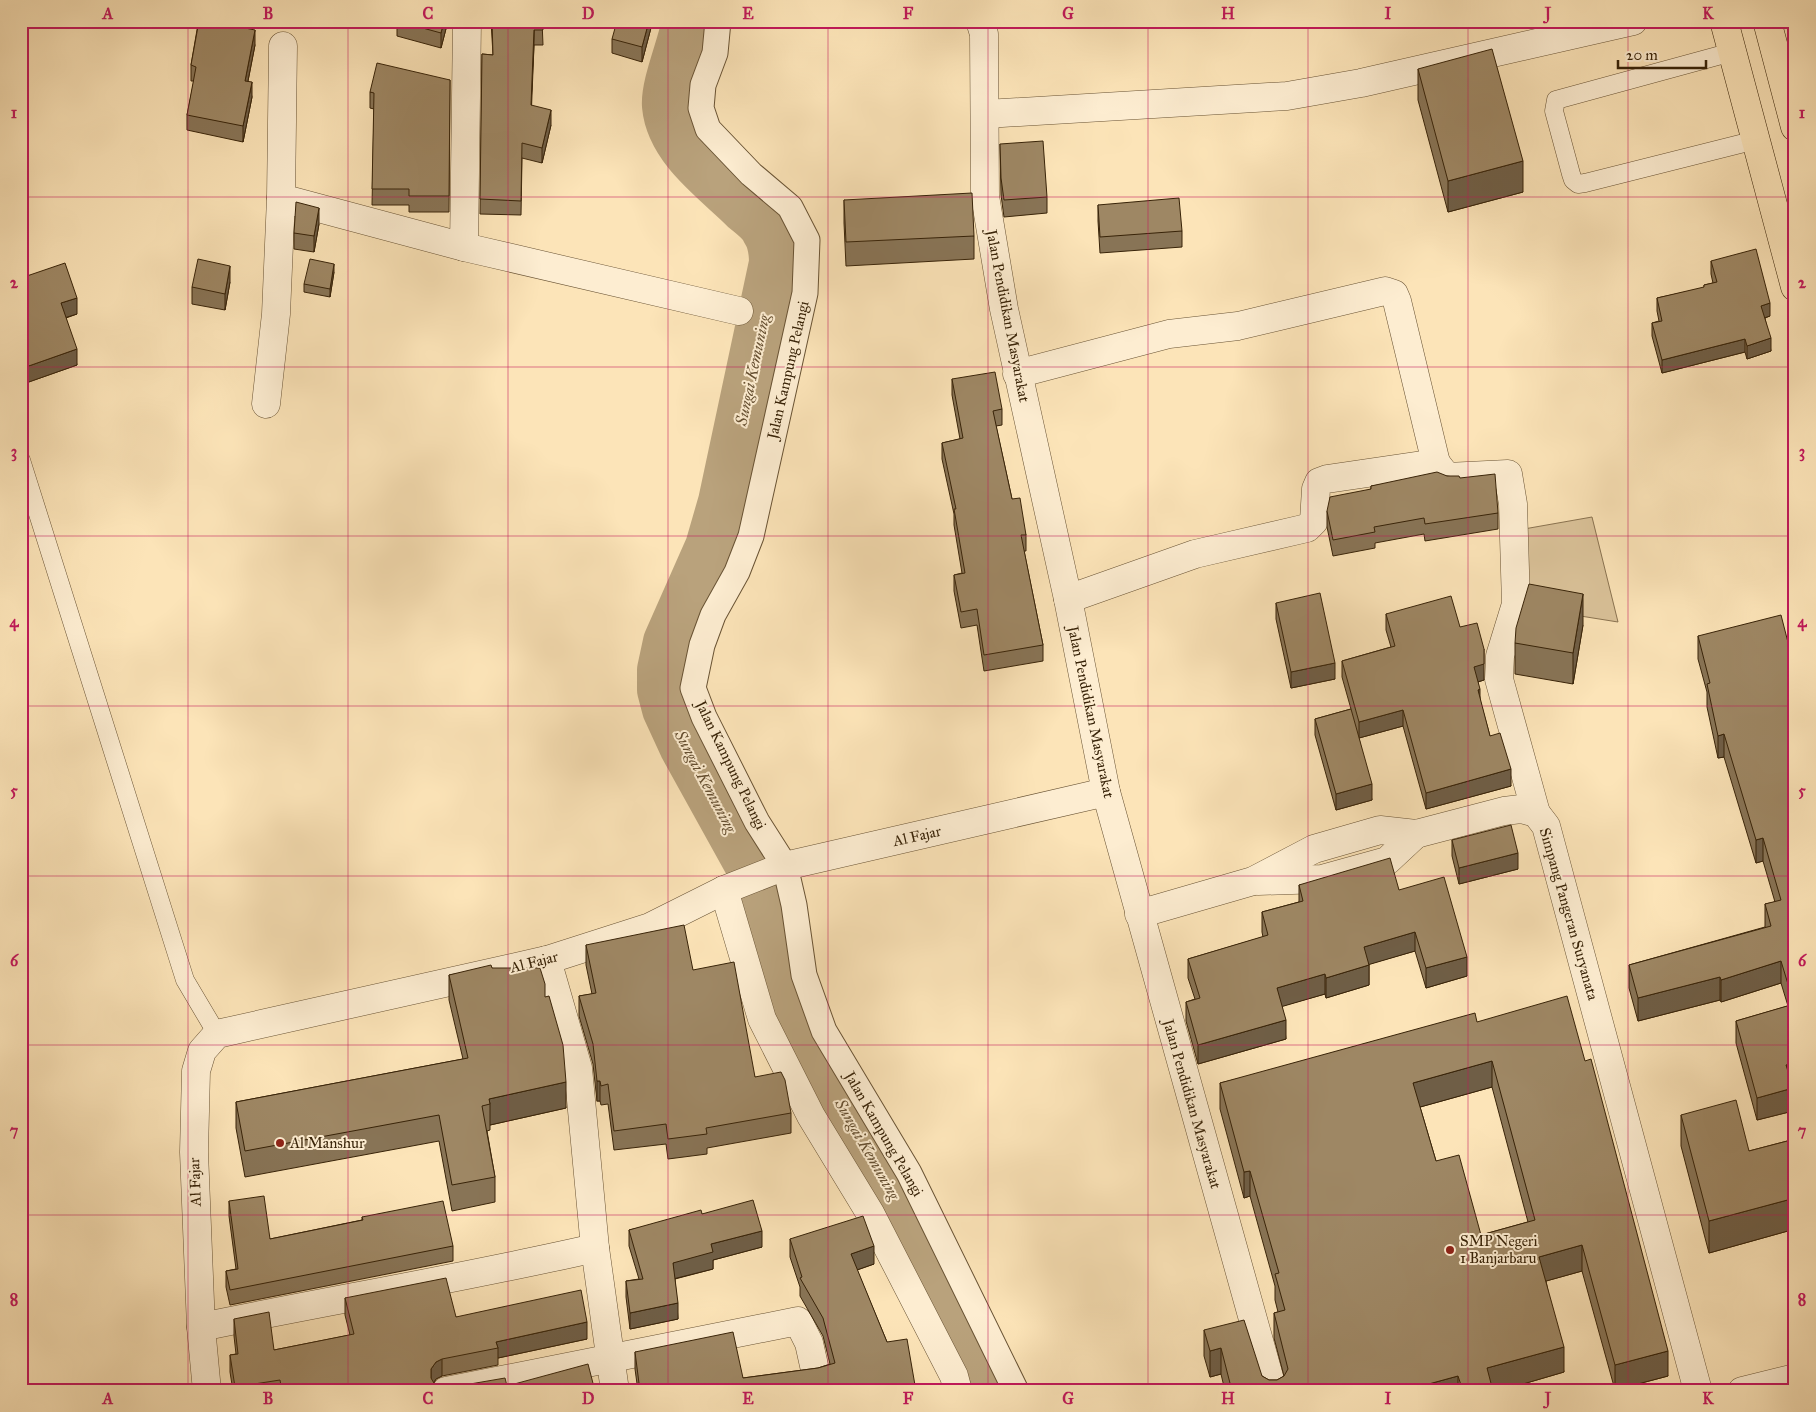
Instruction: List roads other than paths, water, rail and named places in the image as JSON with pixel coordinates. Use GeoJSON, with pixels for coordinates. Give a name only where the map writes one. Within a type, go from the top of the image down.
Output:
{"type":"FeatureCollection","features":[{"type":"Feature","properties":{"kind":"highway"},"geometry":{"type":"LineString","coordinates":[[1724,21],[1795,287]]}},
{"type":"Feature","properties":{"kind":"highway"},"geometry":{"type":"LineString","coordinates":[[1767,21],[1795,125]]}},
{"type":"Feature","properties":{"kind":"street"},"geometry":{"type":"LineString","coordinates":[[464,247],[467,21]]}},
{"type":"Feature","properties":{"kind":"street","name":"Jalan Kampung Pelangi"},"geometry":{"type":"LineString","coordinates":[[718,21],[714,53],[703,86],[701,108],[708,129],[718,143],[751,174],[790,206],[807,240],[805,293],[751,536],[737,572],[713,615],[702,645],[693,688],[704,717],[782,868],[794,905],[804,975],[824,1031],[909,1173],[1016,1391]]}},
{"type":"Feature","properties":{"kind":"street","name":"Jalan Pendidikan Masyarakat"},"geometry":{"type":"LineString","coordinates":[[980,21],[984,34],[986,114],[985,196],[1004,310],[1068,599],[1106,792],[1273,1391]]}},
{"type":"Feature","properties":{"kind":"street"},"geometry":{"type":"LineString","coordinates":[[986,114],[1287,96],[1361,84],[1633,21]]}},
{"type":"Feature","properties":{"kind":"street"},"geometry":{"type":"LineString","coordinates":[[266,404],[276,314],[281,198],[283,46]]}},
{"type":"Feature","properties":{"kind":"street"},"geometry":{"type":"LineString","coordinates":[[281,198],[464,247],[739,310]]}},
{"type":"Feature","properties":{"kind":"street"},"geometry":{"type":"LineString","coordinates":[[1018,374],[1170,334],[1238,326],[1385,291],[1394,294],[1436,463],[1447,477],[1508,474],[1513,504],[1516,604],[1500,656],[1499,678],[1536,812]]}},
{"type":"Feature","properties":{"kind":"street"},"geometry":{"type":"LineString","coordinates":[[1068,599],[1195,554],[1307,528],[1314,521],[1316,489],[1319,482],[1436,463]]}},
{"type":"Feature","properties":{"kind":"street","name":"Al Fajar"},"geometry":{"type":"LineString","coordinates":[[207,1391],[201,1327],[194,1152],[196,1071],[202,1051],[217,1034],[547,960],[650,927],[729,888],[782,868],[1106,792]]}},
{"type":"Feature","properties":{"kind":"street","name":"Simpang Pangeran Suryanata"},"geometry":{"type":"LineString","coordinates":[[1139,914],[1253,881],[1314,848],[1380,830],[1416,834],[1504,811],[1521,809],[1536,812],[1546,826],[1698,1391]]}},
{"type":"Feature","properties":{"kind":"street"},"geometry":{"type":"LineString","coordinates":[[729,888],[762,1019],[811,1116],[870,1213],[954,1376],[958,1391]]}},
{"type":"Feature","properties":{"kind":"street"},"geometry":{"type":"LineString","coordinates":[[547,960],[578,1068],[595,1248],[616,1391]]}},
{"type":"Feature","properties":{"kind":"street"},"geometry":{"type":"LineString","coordinates":[[201,1327],[436,1280],[493,1271],[595,1248]]}},
{"type":"Feature","properties":{"kind":"street"},"geometry":{"type":"LineString","coordinates":[[446,1391],[798,1321],[809,1343],[815,1370]]}},
{"type":"Feature","properties":{"kind":"street"},"geometry":{"type":"LineString","coordinates":[[1742,1391],[1795,1378]]}},
{"type":"Feature","properties":{"kind":"lane"},"geometry":{"type":"LineString","coordinates":[[1732,52],[1556,100],[1554,111],[1571,174],[1573,180],[1578,184],[1585,183],[1756,140]]}},
{"type":"Feature","properties":{"kind":"lane"},"geometry":{"type":"LineString","coordinates":[[21,460],[185,980],[217,1034]]}},
{"type":"Feature","properties":{"kind":"waterway","name":"Sungai Kemuning"},"geometry":{"type":"LineString","coordinates":[[688,21],[668,98],[671,122],[687,150],[698,163],[763,224],[772,241],[775,263],[724,502],[711,547],[669,642],[663,670],[663,690],[668,709],[685,746],[757,876],[772,924],[791,1001],[804,1037],[930,1260],[994,1391]]}},
{"type":"Feature","properties":{"kind":"place","name":"Al Manshur"},"geometry":{"type":"Point","coordinates":[280,1143]}},
{"type":"Feature","properties":{"kind":"place","name":"SMP Negeri 1 Banjarbaru"},"geometry":{"type":"Point","coordinates":[1450,1250]}}]}
